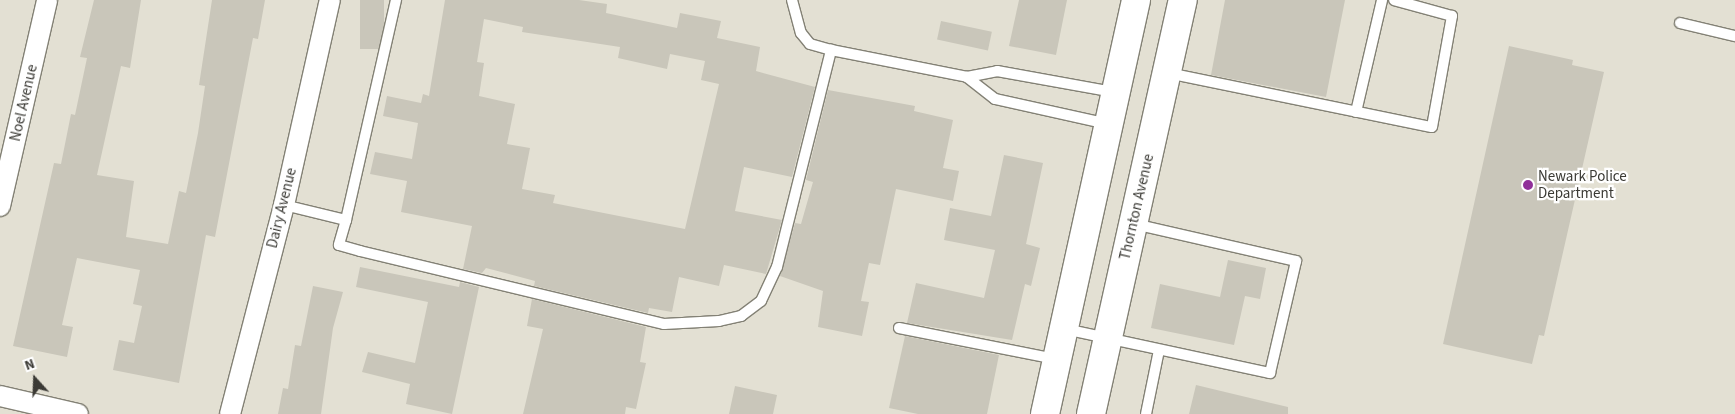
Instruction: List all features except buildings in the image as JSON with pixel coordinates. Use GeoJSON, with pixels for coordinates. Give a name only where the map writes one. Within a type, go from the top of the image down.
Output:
{"type":"FeatureCollection","features":[{"type":"Feature","properties":{"kind":"main road"},"geometry":{"type":"LineString","coordinates":[[1045,414],[1136,0]]}},
{"type":"Feature","properties":{"kind":"main road","name":"Thornton Avenue"},"geometry":{"type":"LineString","coordinates":[[1091,414],[1183,0]]}},
{"type":"Feature","properties":{"kind":"street","name":"Noel Avenue"},"geometry":{"type":"LineString","coordinates":[[0,206],[47,0]]}},
{"type":"Feature","properties":{"kind":"street","name":"Dairy Avenue"},"geometry":{"type":"LineString","coordinates":[[230,414],[284,205],[330,0]]}},
{"type":"Feature","properties":{"kind":"street"},"geometry":{"type":"LineString","coordinates":[[0,396],[78,414]]}},
{"type":"Feature","properties":{"kind":"lane"},"geometry":{"type":"LineString","coordinates":[[396,0],[339,245],[505,287],[664,324],[719,321],[741,316],[761,301],[777,267],[831,50]]}},
{"type":"Feature","properties":{"kind":"lane"},"geometry":{"type":"LineString","coordinates":[[792,0],[801,33],[810,44],[831,50],[967,77],[997,71],[1115,92]]}},
{"type":"Feature","properties":{"kind":"lane"},"geometry":{"type":"LineString","coordinates":[[1356,112],[1382,0]]}},
{"type":"Feature","properties":{"kind":"lane"},"geometry":{"type":"LineString","coordinates":[[1167,73],[1432,127],[1452,16],[1394,0]]}},
{"type":"Feature","properties":{"kind":"lane"},"geometry":{"type":"LineString","coordinates":[[1680,23],[1735,36]]}},
{"type":"Feature","properties":{"kind":"lane"},"geometry":{"type":"LineString","coordinates":[[967,77],[995,99],[1110,125]]}},
{"type":"Feature","properties":{"kind":"lane"},"geometry":{"type":"LineString","coordinates":[[284,205],[346,220]]}},
{"type":"Feature","properties":{"kind":"lane"},"geometry":{"type":"LineString","coordinates":[[1064,328],[1107,339],[1270,373],[1296,261],[1133,224]]}},
{"type":"Feature","properties":{"kind":"lane"},"geometry":{"type":"LineString","coordinates":[[899,328],[1057,359]]}},
{"type":"Feature","properties":{"kind":"lane"},"geometry":{"type":"LineString","coordinates":[[1146,414],[1160,350]]}},
{"type":"Feature","properties":{"kind":"place","name":"Newark Police Department"},"geometry":{"type":"Point","coordinates":[1528,185]}}]}
